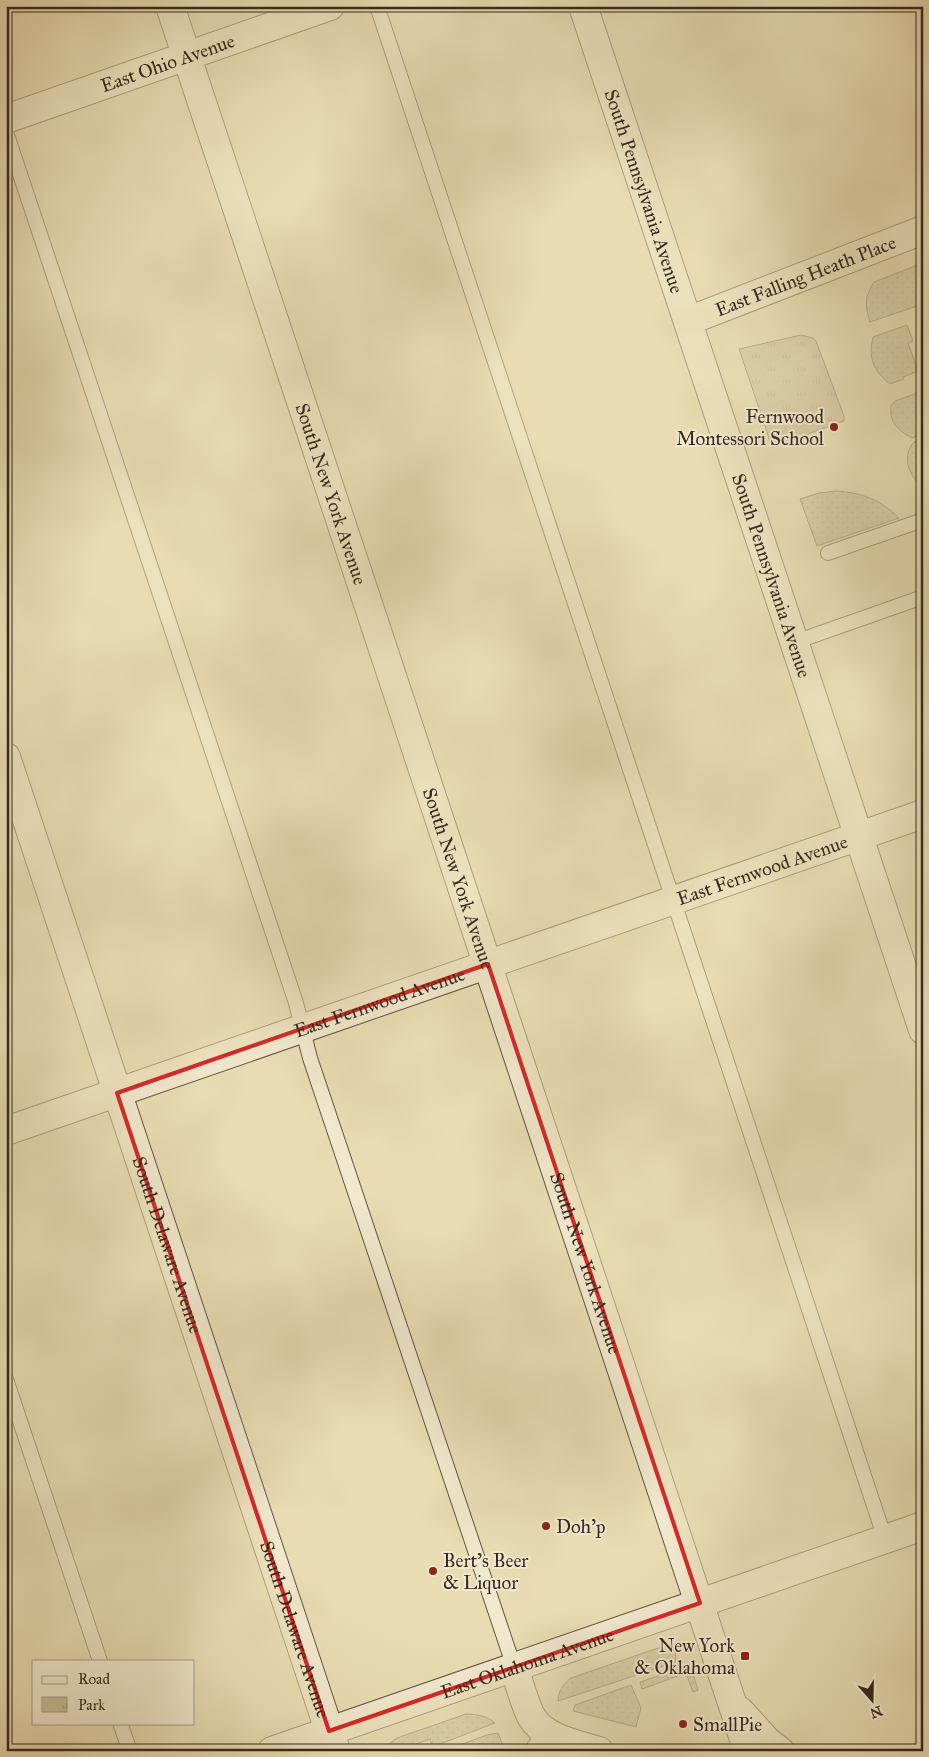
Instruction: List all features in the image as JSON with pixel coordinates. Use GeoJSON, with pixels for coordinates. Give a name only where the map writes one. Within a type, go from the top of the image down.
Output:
{"type":"FeatureCollection","features":[{"type":"Feature","properties":{"kind":"street","name":"South New York Avenue"},"geometry":{"type":"LineString","coordinates":[[170,6],[748,1751]]}},
{"type":"Feature","properties":{"kind":"street","name":"East Ohio Avenue"},"geometry":{"type":"LineString","coordinates":[[6,119],[330,6]]}},
{"type":"Feature","properties":{"kind":"street","name":"South Pennsylvania Avenue"},"geometry":{"type":"LineString","coordinates":[[583,6],[923,1030]]}},
{"type":"Feature","properties":{"kind":"street","name":"East Falling Heath Place"},"geometry":{"type":"LineString","coordinates":[[688,321],[923,230]]}},
{"type":"Feature","properties":{"kind":"street","name":"South Delaware Avenue"},"geometry":{"type":"LineString","coordinates":[[6,757],[332,1741]]}},
{"type":"Feature","properties":{"kind":"street","name":"East Fernwood Avenue"},"geometry":{"type":"LineString","coordinates":[[6,1131],[923,814]]}},
{"type":"Feature","properties":{"kind":"street","name":"East Oklahoma Avenue"},"geometry":{"type":"LineString","coordinates":[[272,1751],[332,1741],[514,1667],[923,1526]]}},
{"type":"Feature","properties":{"kind":"street"},"geometry":{"type":"LineString","coordinates":[[514,1667],[538,1741],[568,1742],[599,1751]]}},
{"type":"Feature","properties":{"kind":"street"},"geometry":{"type":"LineString","coordinates":[[734,1705],[767,1741],[780,1751]]}},
{"type":"Feature","properties":{"kind":"lane"},"geometry":{"type":"LineString","coordinates":[[377,6],[885,1539]]}},
{"type":"Feature","properties":{"kind":"lane"},"geometry":{"type":"LineString","coordinates":[[6,132],[296,1003],[310,1058],[514,1667]]}},
{"type":"Feature","properties":{"kind":"lane"},"geometry":{"type":"LineString","coordinates":[[828,553],[923,520]]}},
{"type":"Feature","properties":{"kind":"lane"},"geometry":{"type":"LineString","coordinates":[[794,642],[923,597]]}},
{"type":"Feature","properties":{"kind":"lane"},"geometry":{"type":"LineString","coordinates":[[6,1379],[100,1660]]}},
{"type":"Feature","properties":{"kind":"lane"},"geometry":{"type":"LineString","coordinates":[[120,1724],[130,1751]]}},
{"type":"Feature","properties":{"kind":"highlighted area"},"geometry":{"type":"Polygon","coordinates":[[[488,964],[700,1603],[329,1731],[117,1093],[488,964]]]}},
{"type":"Feature","properties":{"kind":"green space"},"geometry":{"type":"Polygon","coordinates":[[[923,263],[923,304],[870,322],[866,302],[874,282],[923,263]]]}},
{"type":"Feature","properties":{"kind":"green space"},"geometry":{"type":"Polygon","coordinates":[[[907,325],[913,341],[908,343],[918,371],[890,384],[879,374],[873,363],[871,351],[873,337],[907,325]]]}},
{"type":"Feature","properties":{"kind":"green space"},"geometry":{"type":"Polygon","coordinates":[[[801,335],[813,338],[816,341],[844,416],[844,421],[772,447],[739,349],[801,335]]]}},
{"type":"Feature","properties":{"kind":"green space"},"geometry":{"type":"Polygon","coordinates":[[[923,391],[923,434],[912,438],[903,432],[893,421],[891,406],[895,401],[923,391]]]}},
{"type":"Feature","properties":{"kind":"green space"},"geometry":{"type":"Polygon","coordinates":[[[923,439],[923,488],[914,478],[907,460],[910,448],[914,442],[923,439]]]}},
{"type":"Feature","properties":{"kind":"green space"},"geometry":{"type":"Polygon","coordinates":[[[836,491],[854,493],[870,498],[885,506],[899,518],[817,546],[800,499],[819,493],[836,491]]]}},
{"type":"Feature","properties":{"kind":"green space"},"geometry":{"type":"Polygon","coordinates":[[[675,1645],[676,1662],[558,1701],[562,1688],[571,1678],[664,1646],[675,1645]]]}},
{"type":"Feature","properties":{"kind":"green space"},"geometry":{"type":"Polygon","coordinates":[[[690,1665],[698,1690],[693,1692],[686,1673],[642,1689],[640,1682],[690,1665]]]}},
{"type":"Feature","properties":{"kind":"green space"},"geometry":{"type":"Polygon","coordinates":[[[631,1685],[641,1708],[636,1727],[573,1711],[575,1705],[631,1685]]]}},
{"type":"Feature","properties":{"kind":"green space"},"geometry":{"type":"Polygon","coordinates":[[[466,1714],[485,1717],[495,1723],[432,1747],[430,1739],[416,1744],[418,1751],[390,1751],[389,1744],[397,1738],[466,1714]]]}},
{"type":"Feature","properties":{"kind":"green space"},"geometry":{"type":"Polygon","coordinates":[[[498,1733],[505,1751],[469,1751],[454,1747],[487,1735],[498,1733]]]}},
{"type":"Feature","properties":{"kind":"place","name":"Fernwood Montessori School"},"geometry":{"type":"Point","coordinates":[834,427]}},
{"type":"Feature","properties":{"kind":"place","name":"Doh'p"},"geometry":{"type":"Point","coordinates":[546,1526]}},
{"type":"Feature","properties":{"kind":"place","name":"Bert's Beer & Liquor"},"geometry":{"type":"Point","coordinates":[433,1571]}},
{"type":"Feature","properties":{"kind":"place","name":"New York & Oklahoma"},"geometry":{"type":"Point","coordinates":[745,1656]}},
{"type":"Feature","properties":{"kind":"place","name":"SmallPie"},"geometry":{"type":"Point","coordinates":[683,1724]}}]}
